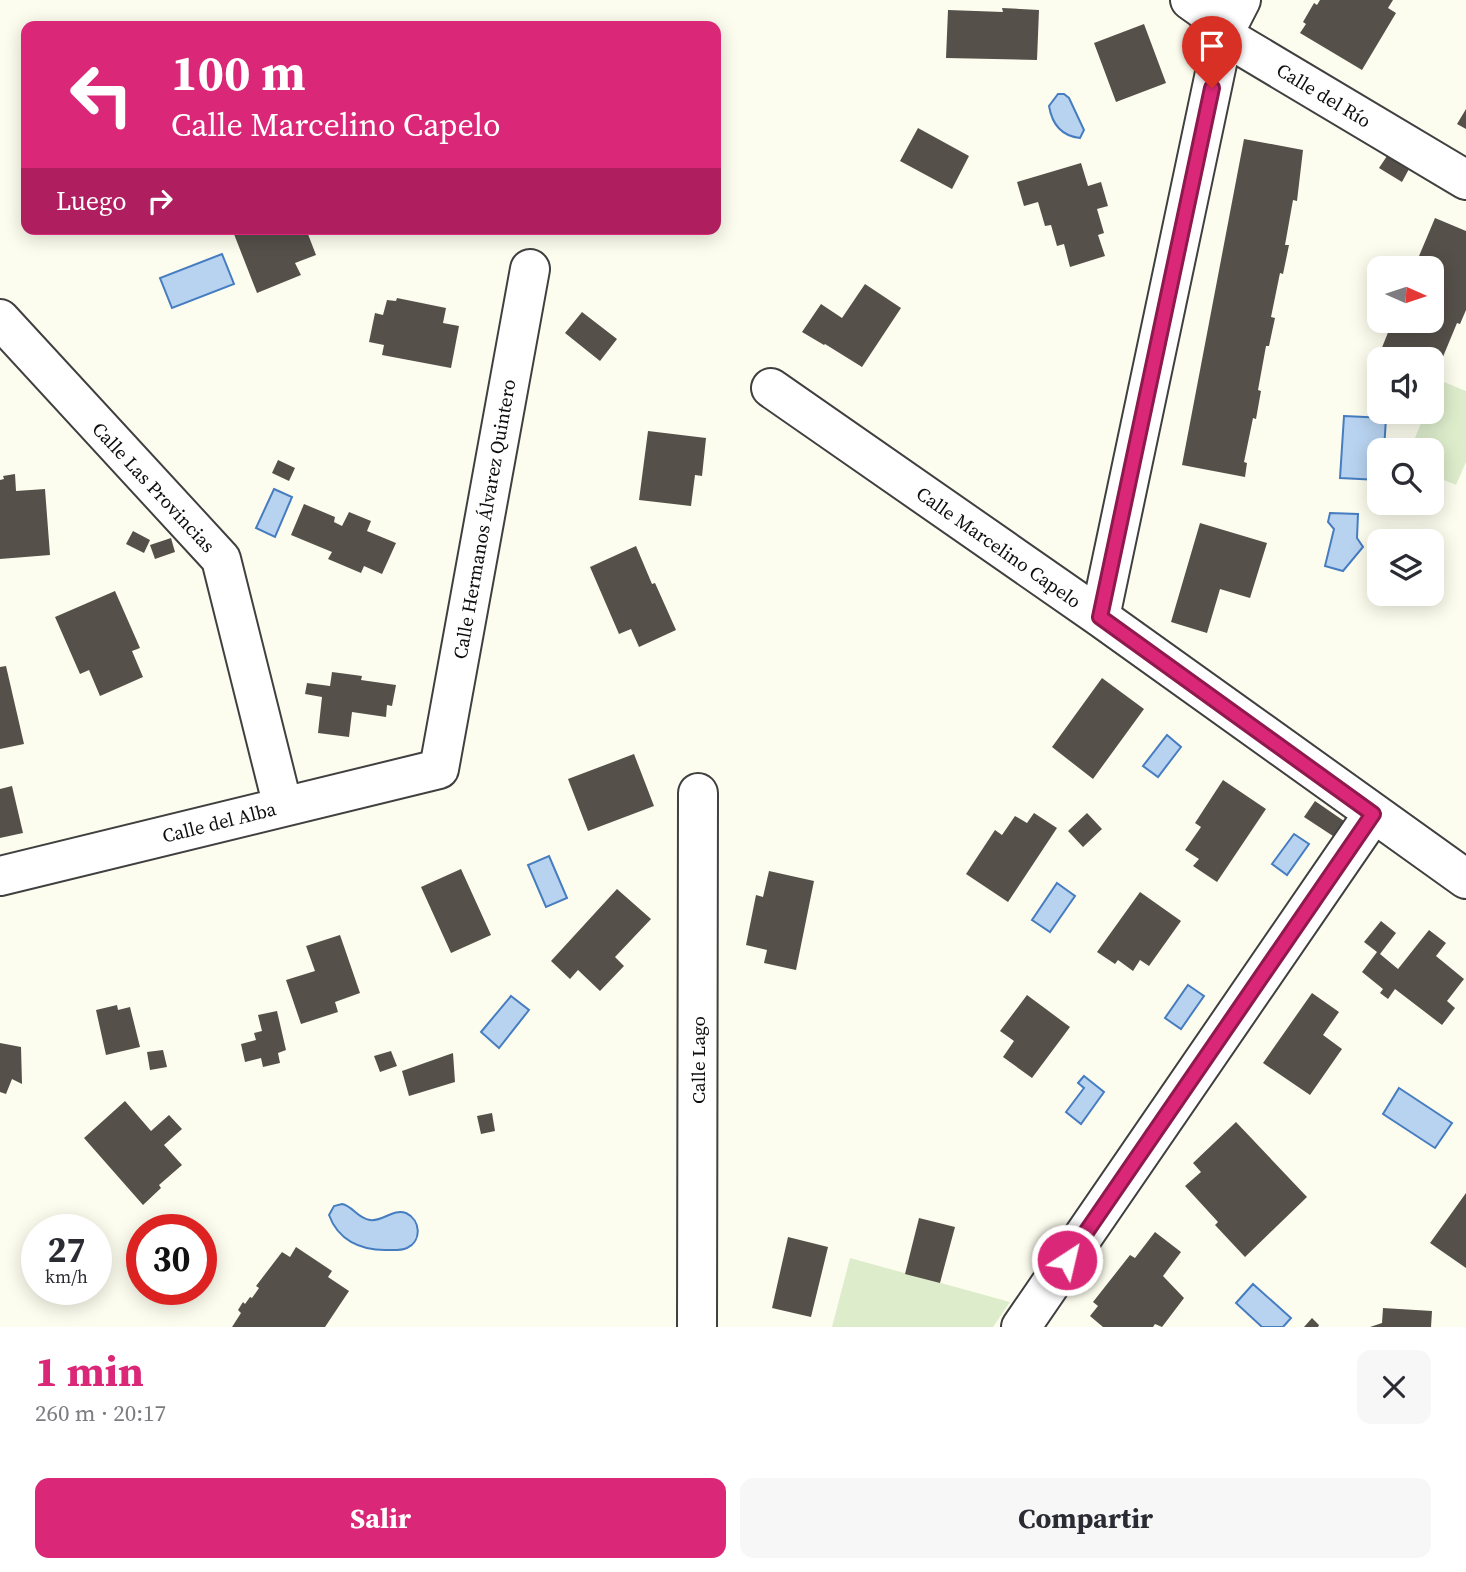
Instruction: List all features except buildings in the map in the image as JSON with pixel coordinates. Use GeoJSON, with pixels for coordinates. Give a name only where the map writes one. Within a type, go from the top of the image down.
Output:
{"type":"FeatureCollection","features":[{"type":"Feature","properties":{"kind":"street"},"geometry":{"type":"LineString","coordinates":[[1100,617],[1207,11],[1241,0]]}},
{"type":"Feature","properties":{"kind":"street","name":"Calle del Río"},"geometry":{"type":"LineString","coordinates":[[1207,11],[1466,180]]}},
{"type":"Feature","properties":{"kind":"street","name":"Calle Hermanos Álvarez Quintero"},"geometry":{"type":"LineString","coordinates":[[439,769],[530,269]]}},
{"type":"Feature","properties":{"kind":"street","name":"Calle Las Provincias"},"geometry":{"type":"LineString","coordinates":[[0,319],[221,559],[283,807]]}},
{"type":"Feature","properties":{"kind":"street","name":"Calle Marcelino Capelo"},"geometry":{"type":"LineString","coordinates":[[771,388],[1100,617],[1466,879]]}},
{"type":"Feature","properties":{"kind":"street","name":"Calle del Alba"},"geometry":{"type":"LineString","coordinates":[[0,876],[439,769]]}},
{"type":"Feature","properties":{"kind":"street","name":"Calle Lago"},"geometry":{"type":"LineString","coordinates":[[697,1327],[698,793]]}},
{"type":"Feature","properties":{"kind":"street"},"geometry":{"type":"LineString","coordinates":[[1021,1327],[1373,814]]}},
{"type":"Feature","properties":{"kind":"green space"},"geometry":{"type":"Polygon","coordinates":[[[1444,382],[1466,391],[1466,462],[1456,485],[1444,480],[1444,438],[1415,438],[1421,424],[1444,424],[1444,382]]]}},
{"type":"Feature","properties":{"kind":"green space"},"geometry":{"type":"Polygon","coordinates":[[[850,1258],[1010,1302],[993,1327],[832,1327],[850,1258]]]}},
{"type":"Feature","properties":{"kind":"water"},"geometry":{"type":"Polygon","coordinates":[[[1058,94],[1069,98],[1084,130],[1080,138],[1063,132],[1052,118],[1049,106],[1058,94]]]}},
{"type":"Feature","properties":{"kind":"water"},"geometry":{"type":"Polygon","coordinates":[[[222,254],[234,284],[172,308],[160,278],[222,254]]]}},
{"type":"Feature","properties":{"kind":"water"},"geometry":{"type":"Polygon","coordinates":[[[1344,416],[1367,417],[1367,424],[1386,424],[1385,438],[1367,438],[1367,479],[1340,478],[1344,416]]]}},
{"type":"Feature","properties":{"kind":"water"},"geometry":{"type":"Polygon","coordinates":[[[274,489],[292,497],[275,537],[256,528],[274,489]]]}},
{"type":"Feature","properties":{"kind":"water"},"geometry":{"type":"Polygon","coordinates":[[[1330,513],[1358,514],[1357,538],[1363,547],[1343,571],[1325,566],[1334,529],[1328,522],[1330,513]]]}},
{"type":"Feature","properties":{"kind":"water"},"geometry":{"type":"Polygon","coordinates":[[[1167,735],[1181,747],[1158,777],[1143,766],[1167,735]]]}},
{"type":"Feature","properties":{"kind":"water"},"geometry":{"type":"Polygon","coordinates":[[[1294,834],[1309,844],[1287,875],[1272,864],[1294,834]]]}},
{"type":"Feature","properties":{"kind":"water"},"geometry":{"type":"Polygon","coordinates":[[[549,856],[567,898],[546,907],[528,865],[549,856]]]}},
{"type":"Feature","properties":{"kind":"water"},"geometry":{"type":"Polygon","coordinates":[[[1057,883],[1075,896],[1050,932],[1032,920],[1057,883]]]}},
{"type":"Feature","properties":{"kind":"water"},"geometry":{"type":"Polygon","coordinates":[[[1188,985],[1204,996],[1181,1029],[1165,1018],[1188,985]]]}},
{"type":"Feature","properties":{"kind":"water"},"geometry":{"type":"Polygon","coordinates":[[[511,996],[529,1010],[499,1048],[481,1032],[511,996]]]}},
{"type":"Feature","properties":{"kind":"water"},"geometry":{"type":"Polygon","coordinates":[[[1084,1076],[1104,1092],[1081,1124],[1066,1112],[1084,1088],[1078,1083],[1084,1076]]]}},
{"type":"Feature","properties":{"kind":"water"},"geometry":{"type":"Polygon","coordinates":[[[1399,1088],[1452,1123],[1435,1148],[1383,1114],[1399,1088]]]}},
{"type":"Feature","properties":{"kind":"water"},"geometry":{"type":"Polygon","coordinates":[[[342,1204],[370,1220],[397,1212],[406,1213],[417,1225],[415,1241],[407,1248],[396,1250],[376,1250],[351,1242],[338,1231],[329,1215],[334,1206],[342,1204]]]}},
{"type":"Feature","properties":{"kind":"water"},"geometry":{"type":"Polygon","coordinates":[[[1253,1284],[1291,1318],[1283,1327],[1262,1327],[1236,1303],[1253,1284]]]}},
{"type":"Feature","properties":{"kind":"route"},"geometry":{"type":"LineString","coordinates":[[1067,1260],[1373,814],[1100,617],[1212,88]]}}]}
